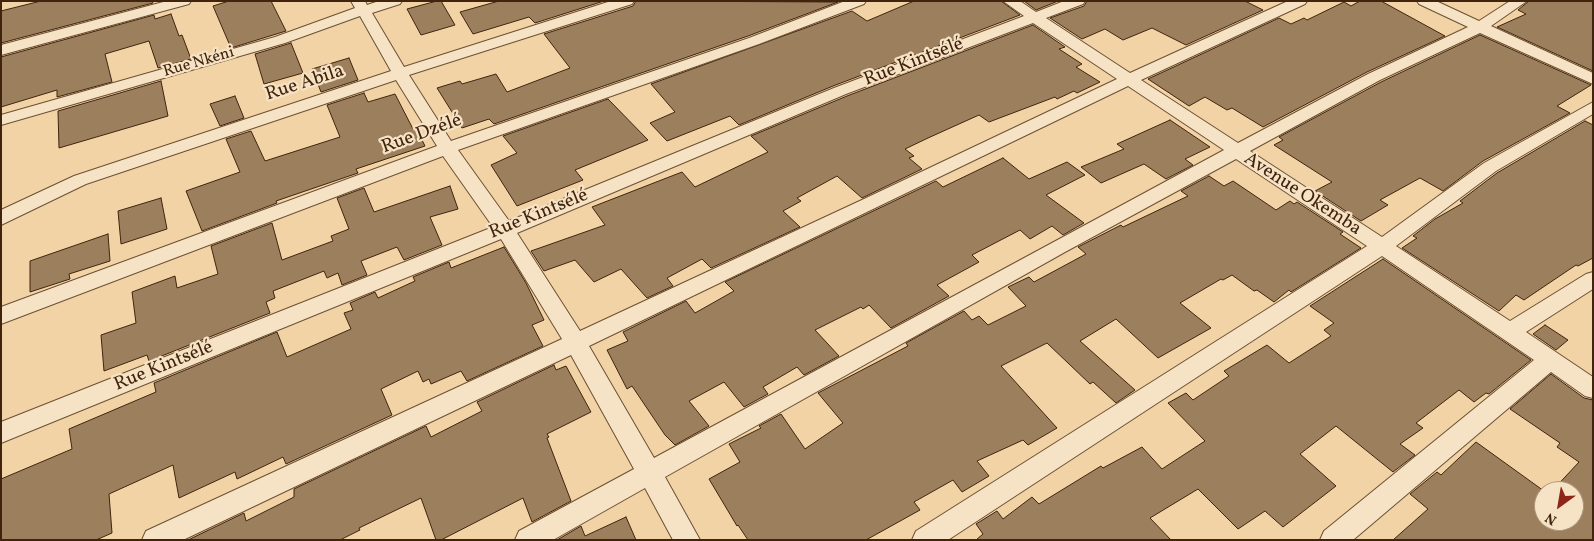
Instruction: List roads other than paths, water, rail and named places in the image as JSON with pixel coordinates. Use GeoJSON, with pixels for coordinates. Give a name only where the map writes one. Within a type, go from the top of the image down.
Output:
{"type":"FeatureCollection","features":[{"type":"Feature","properties":{"kind":"street"},"geometry":{"type":"LineString","coordinates":[[1,50],[184,1]]}},
{"type":"Feature","properties":{"kind":"street","name":"Rue Nkéni"},"geometry":{"type":"LineString","coordinates":[[1,120],[280,40],[361,6],[395,1]]}},
{"type":"Feature","properties":{"kind":"street","name":"Rue Abila"},"geometry":{"type":"LineString","coordinates":[[1,218],[80,180],[627,1]]}},
{"type":"Feature","properties":{"kind":"street","name":"Rue Dzélé"},"geometry":{"type":"LineString","coordinates":[[1,316],[447,148],[754,41],[859,1]]}},
{"type":"Feature","properties":{"kind":"street","name":"Avenue Okemba"},"geometry":{"type":"LineString","coordinates":[[1010,1],[1593,389]]}},
{"type":"Feature","properties":{"kind":"street","name":"Rue Kintsélé"},"geometry":{"type":"LineString","coordinates":[[1,433],[631,179],[840,91],[1078,1]]}},
{"type":"Feature","properties":{"kind":"street"},"geometry":{"type":"LineString","coordinates":[[155,540],[871,204],[1128,80],[1300,1]]}},
{"type":"Feature","properties":{"kind":"street"},"geometry":{"type":"LineString","coordinates":[[1424,1],[1593,80]]}},
{"type":"Feature","properties":{"kind":"street"},"geometry":{"type":"LineString","coordinates":[[528,540],[1058,247],[1374,77],[1480,27],[1520,1]]}},
{"type":"Feature","properties":{"kind":"street"},"geometry":{"type":"LineString","coordinates":[[361,6],[400,74],[447,148],[505,229],[575,342],[687,540]]}},
{"type":"Feature","properties":{"kind":"street"},"geometry":{"type":"LineString","coordinates":[[924,540],[1381,247],[1490,167],[1593,107]]}},
{"type":"Feature","properties":{"kind":"street"},"geometry":{"type":"LineString","coordinates":[[1509,332],[1593,279]]}},
{"type":"Feature","properties":{"kind":"street"},"geometry":{"type":"LineString","coordinates":[[1333,540],[1550,360]]}}]}
